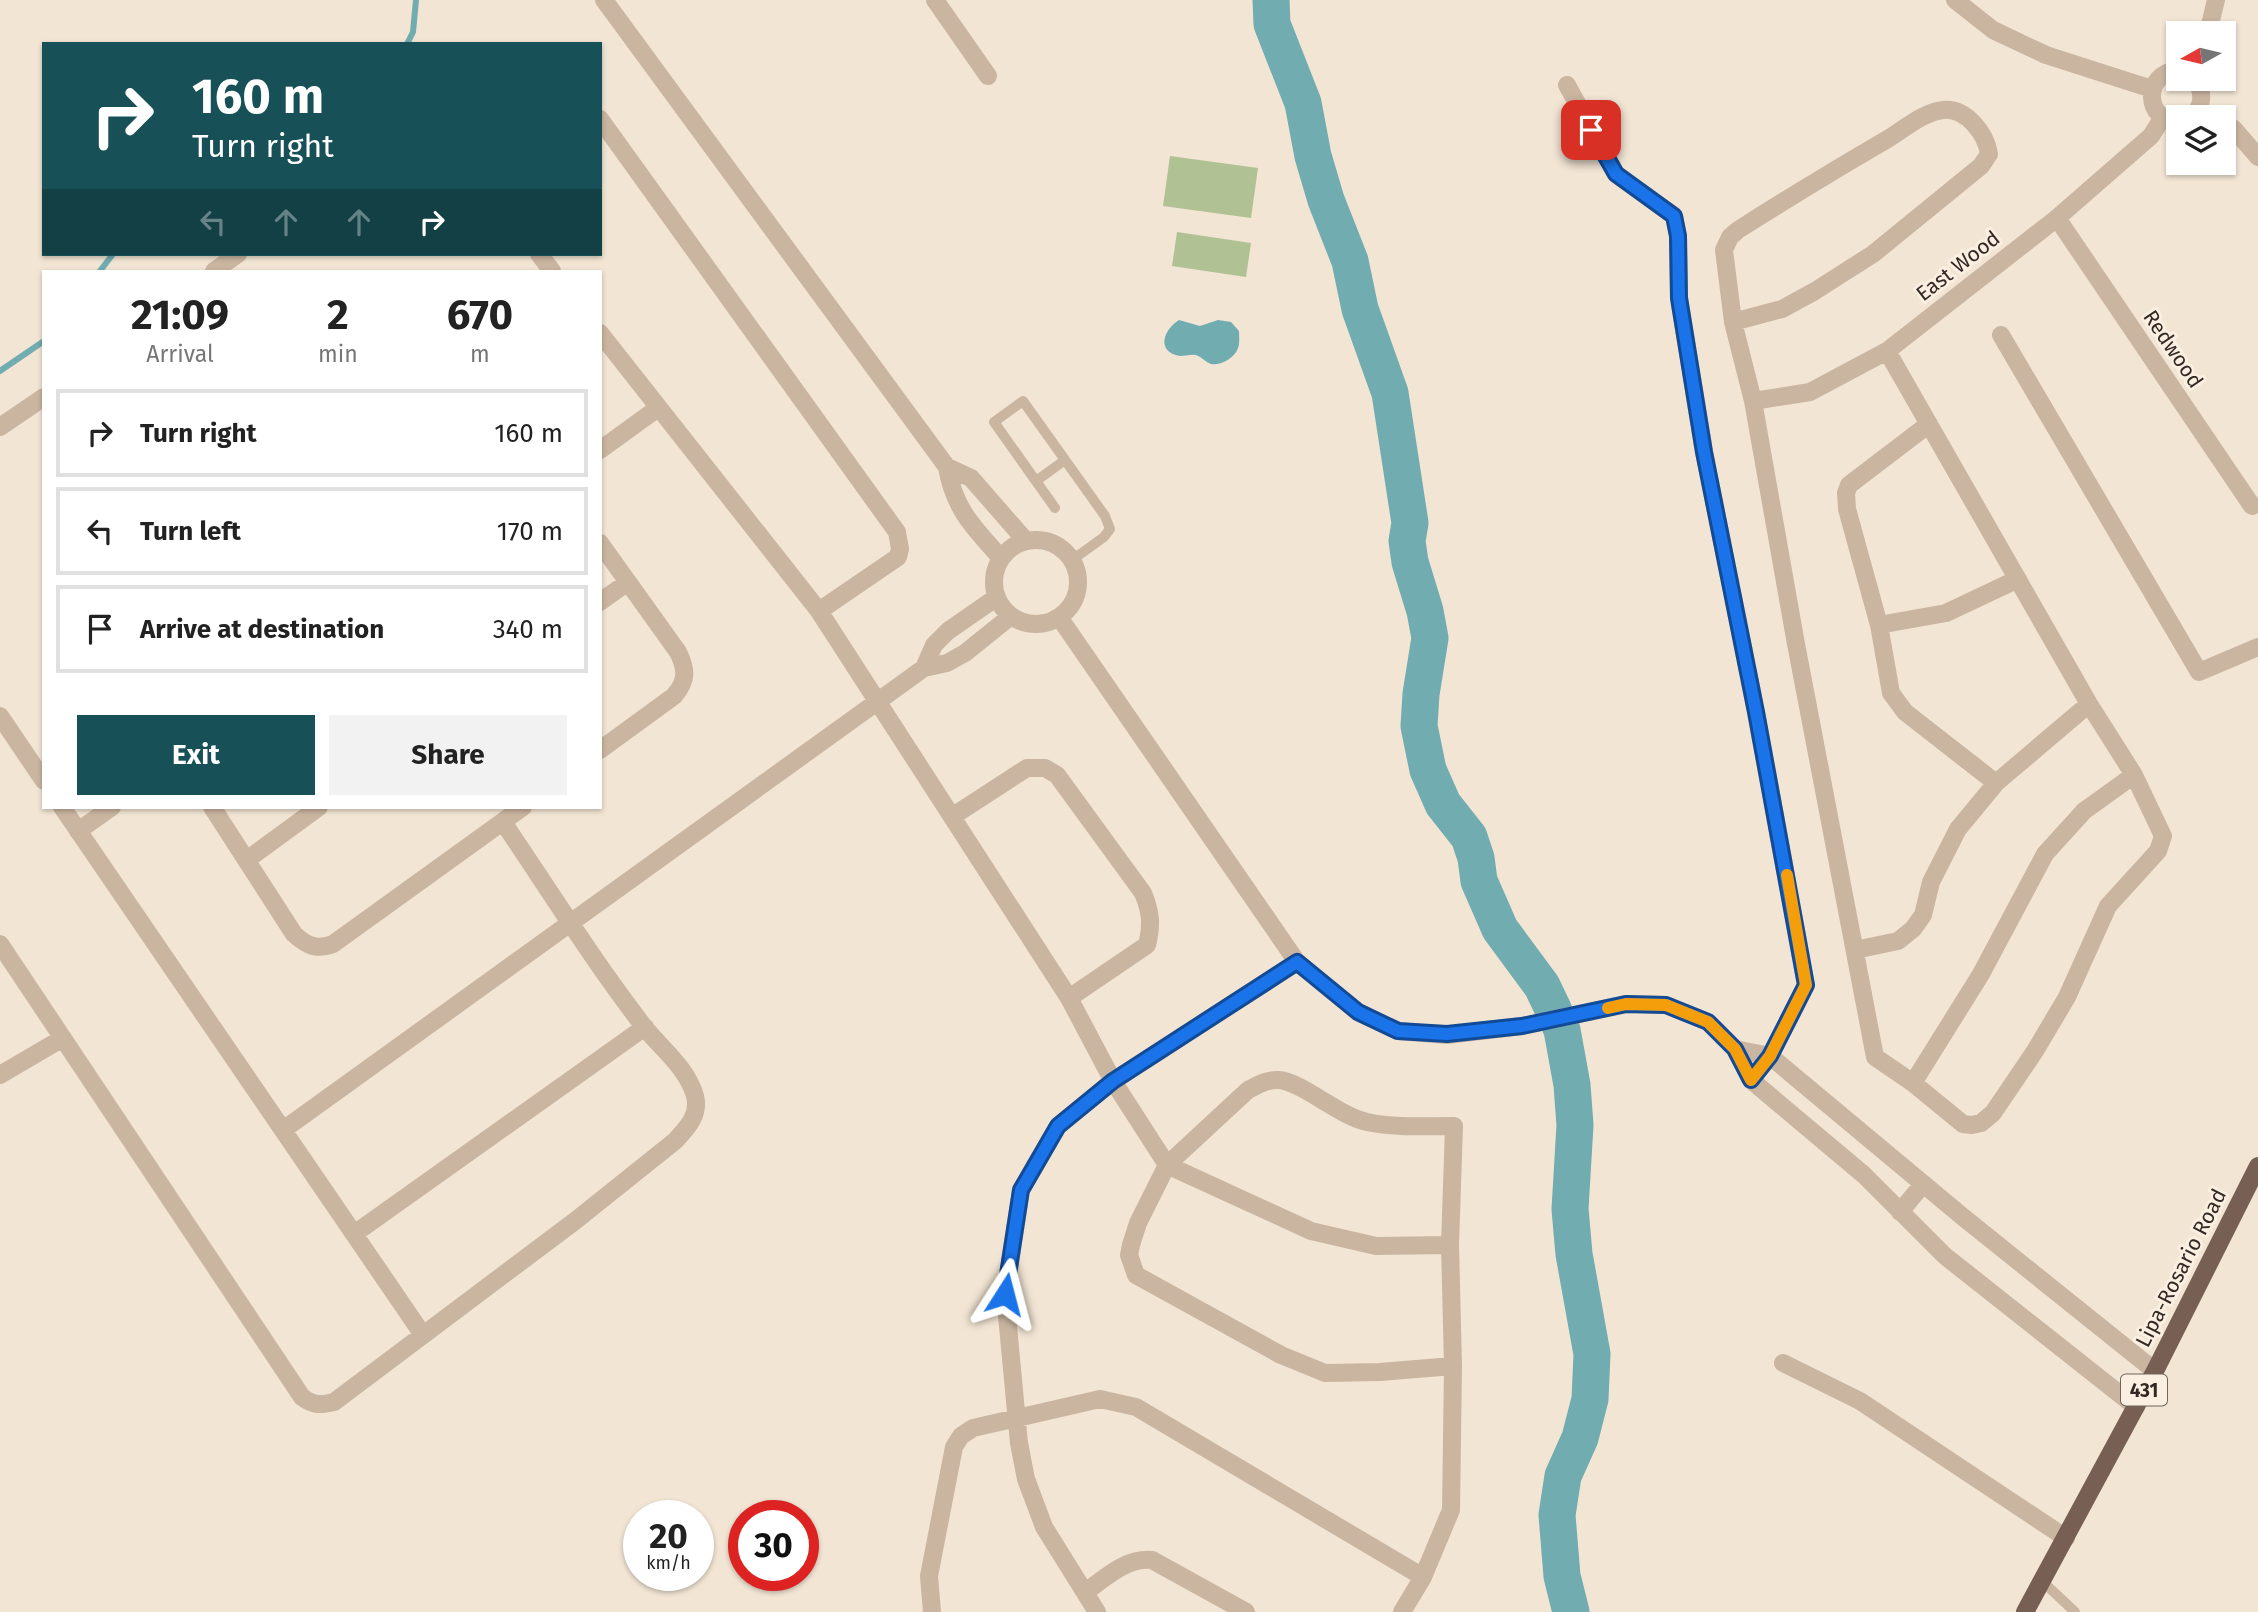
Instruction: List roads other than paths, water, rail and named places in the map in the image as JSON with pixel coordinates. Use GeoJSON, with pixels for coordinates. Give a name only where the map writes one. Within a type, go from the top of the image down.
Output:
{"type":"FeatureCollection","features":[{"type":"Feature","properties":{"kind":"main road","name":"Lipa-Rosario Road"},"geometry":{"type":"LineString","coordinates":[[2025,1612],[2155,1371],[2258,1166]]}},
{"type":"Feature","properties":{"kind":"street"},"geometry":{"type":"LineString","coordinates":[[604,0],[947,467],[951,489],[963,512],[1001,558]]}},
{"type":"Feature","properties":{"kind":"street"},"geometry":{"type":"LineString","coordinates":[[934,0],[988,76]]}},
{"type":"Feature","properties":{"kind":"street"},"geometry":{"type":"LineString","coordinates":[[1955,0],[1993,30],[2046,55],[2152,89]]}},
{"type":"Feature","properties":{"kind":"street"},"geometry":{"type":"LineString","coordinates":[[2211,21],[2216,0]]}},
{"type":"Feature","properties":{"kind":"street"},"geometry":{"type":"LineString","coordinates":[[2166,72],[2152,89],[2151,100],[2155,110],[2166,116]]}},
{"type":"Feature","properties":{"kind":"street"},"geometry":{"type":"LineString","coordinates":[[1567,85],[1616,174],[1674,216],[1678,236],[1679,298],[1704,452],[1756,712],[1806,985],[1770,1056],[1751,1080]]}},
{"type":"Feature","properties":{"kind":"street"},"geometry":{"type":"LineString","coordinates":[[1733,322],[1782,309],[1873,254],[1981,166],[1989,155],[1984,138],[1965,115],[1952,110],[1930,113],[1784,201],[1730,237],[1724,250],[1733,322],[1753,401],[1875,1057],[1913,1083],[1963,1124],[1972,1125],[1982,1123],[1993,1114],[2067,997],[2108,906],[2133,881],[2162,844],[2160,828],[2134,775],[2089,704],[1887,351]]}},
{"type":"Feature","properties":{"kind":"street"},"geometry":{"type":"LineString","coordinates":[[602,121],[897,532],[900,549],[898,557],[819,611]]}},
{"type":"Feature","properties":{"kind":"street","name":"East Wood"},"geometry":{"type":"LineString","coordinates":[[1753,401],[1810,392],[1887,351],[2057,218],[2166,123]]}},
{"type":"Feature","properties":{"kind":"street"},"geometry":{"type":"LineString","coordinates":[[2236,131],[2258,157]]}},
{"type":"Feature","properties":{"kind":"street","name":"Redwood"},"geometry":{"type":"LineString","coordinates":[[2057,218],[2252,506]]}},
{"type":"Feature","properties":{"kind":"street"},"geometry":{"type":"LineString","coordinates":[[215,270],[235,256]]}},
{"type":"Feature","properties":{"kind":"street"},"geometry":{"type":"LineString","coordinates":[[541,256],[551,270]]}},
{"type":"Feature","properties":{"kind":"street"},"geometry":{"type":"LineString","coordinates":[[2001,335],[2199,671],[2258,647]]}},
{"type":"Feature","properties":{"kind":"street"},"geometry":{"type":"LineString","coordinates":[[602,336],[819,611],[1069,998],[1113,1081],[1167,1165],[1311,1231],[1376,1246],[1450,1245]]}},
{"type":"Feature","properties":{"kind":"street"},"geometry":{"type":"LineString","coordinates":[[0,427],[42,398]]}},
{"type":"Feature","properties":{"kind":"street"},"geometry":{"type":"LineString","coordinates":[[602,449],[658,408]]}},
{"type":"Feature","properties":{"kind":"street"},"geometry":{"type":"LineString","coordinates":[[1929,424],[1849,485],[1846,493],[1847,509],[1879,625],[1891,693],[1905,712],[1996,783]]}},
{"type":"Feature","properties":{"kind":"street"},"geometry":{"type":"LineString","coordinates":[[947,467],[971,478],[1026,541]]}},
{"type":"Feature","properties":{"kind":"street"},"geometry":{"type":"LineString","coordinates":[[1039,540],[1052,543],[1064,550],[1072,560],[1077,572],[1075,597],[1069,608],[1048,623],[1022,622],[1011,616],[997,597],[995,571],[1001,558],[1016,544],[1039,540]]}},
{"type":"Feature","properties":{"kind":"street"},"geometry":{"type":"LineString","coordinates":[[602,546],[678,652],[686,676],[674,696],[602,749]]}},
{"type":"Feature","properties":{"kind":"street"},"geometry":{"type":"LineString","coordinates":[[1879,625],[1946,613],[2018,579]]}},
{"type":"Feature","properties":{"kind":"street"},"geometry":{"type":"LineString","coordinates":[[602,601],[628,582]]}},
{"type":"Feature","properties":{"kind":"street"},"geometry":{"type":"LineString","coordinates":[[924,668],[934,645],[948,631],[997,597]]}},
{"type":"Feature","properties":{"kind":"street"},"geometry":{"type":"LineString","coordinates":[[283,1130],[924,668],[956,658],[1011,616]]}},
{"type":"Feature","properties":{"kind":"street"},"geometry":{"type":"LineString","coordinates":[[1059,617],[1297,962],[1358,1012],[1398,1031],[1447,1034],[1522,1026],[1626,1004],[1666,1005],[1708,1022],[1735,1049],[1751,1080],[1864,1175],[1945,1256],[2136,1407]]}},
{"type":"Feature","properties":{"kind":"street"},"geometry":{"type":"LineString","coordinates":[[1855,950],[1898,941],[1913,929],[1923,915],[1931,882],[1958,829],[1996,783],[2089,704]]}},
{"type":"Feature","properties":{"kind":"street"},"geometry":{"type":"LineString","coordinates":[[0,716],[42,777]]}},
{"type":"Feature","properties":{"kind":"street"},"geometry":{"type":"LineString","coordinates":[[953,816],[1027,768],[1045,768],[1057,775],[1143,893],[1151,911],[1147,945],[1069,998]]}},
{"type":"Feature","properties":{"kind":"street"},"geometry":{"type":"LineString","coordinates":[[1913,1083],[1981,974],[2045,854],[2084,811],[2134,775]]}},
{"type":"Feature","properties":{"kind":"street"},"geometry":{"type":"LineString","coordinates":[[63,809],[423,1335]]}},
{"type":"Feature","properties":{"kind":"street"},"geometry":{"type":"LineString","coordinates":[[78,831],[109,809]]}},
{"type":"Feature","properties":{"kind":"street"},"geometry":{"type":"LineString","coordinates":[[213,809],[294,934],[303,943],[316,949],[333,944],[520,809]]}},
{"type":"Feature","properties":{"kind":"street"},"geometry":{"type":"LineString","coordinates":[[247,859],[316,809]]}},
{"type":"Feature","properties":{"kind":"street"},"geometry":{"type":"LineString","coordinates":[[0,944],[302,1397],[319,1406],[334,1402],[575,1221],[675,1141],[687,1128],[697,1110],[687,1076],[645,1027],[503,821]]}},
{"type":"Feature","properties":{"kind":"street"},"geometry":{"type":"LineString","coordinates":[[1097,1612],[1044,1527],[1026,1479],[1016,1416],[1005,1294],[1021,1190],[1058,1126],[1113,1081],[1297,962]]}},
{"type":"Feature","properties":{"kind":"street"},"geometry":{"type":"LineString","coordinates":[[354,1234],[645,1027]]}},
{"type":"Feature","properties":{"kind":"street"},"geometry":{"type":"LineString","coordinates":[[0,1074],[63,1038]]}},
{"type":"Feature","properties":{"kind":"street"},"geometry":{"type":"LineString","coordinates":[[1735,1049],[1770,1056],[1923,1184],[2155,1371]]}},
{"type":"Feature","properties":{"kind":"street"},"geometry":{"type":"LineString","coordinates":[[1402,1612],[1423,1577],[1451,1510],[1453,1366],[1450,1245],[1454,1126],[1366,1122],[1340,1112],[1291,1084],[1279,1080],[1264,1082],[1248,1090],[1167,1165],[1138,1223],[1131,1245],[1129,1255],[1136,1275],[1281,1355],[1325,1373],[1453,1366]]}},
{"type":"Feature","properties":{"kind":"street"},"geometry":{"type":"LineString","coordinates":[[1900,1212],[1923,1184]]}},
{"type":"Feature","properties":{"kind":"street"},"geometry":{"type":"LineString","coordinates":[[1783,1363],[1860,1401],[2066,1538]]}},
{"type":"Feature","properties":{"kind":"street"},"geometry":{"type":"LineString","coordinates":[[932,1612],[929,1576],[954,1447],[961,1436],[973,1427],[1100,1399],[1136,1407],[1423,1577]]}},
{"type":"Feature","properties":{"kind":"street"},"geometry":{"type":"LineString","coordinates":[[1085,1592],[1127,1563],[1152,1560],[1246,1612]]}},
{"type":"Feature","properties":{"kind":"lane"},"geometry":{"type":"LineString","coordinates":[[1055,508],[994,422],[1023,401],[1105,516],[1110,529],[1104,537],[1072,560]]}},
{"type":"Feature","properties":{"kind":"lane"},"geometry":{"type":"LineString","coordinates":[[1036,481],[1065,460]]}},
{"type":"Feature","properties":{"kind":"lane"},"geometry":{"type":"LineString","coordinates":[[2042,1581],[2075,1612]]}},
{"type":"Feature","properties":{"kind":"water"},"geometry":{"type":"Polygon","coordinates":[[[1179,320],[1200,326],[1218,320],[1231,322],[1239,331],[1236,352],[1219,364],[1209,363],[1196,355],[1172,354],[1167,350],[1164,340],[1169,329],[1179,320]]]}},
{"type":"Feature","properties":{"kind":"waterway"},"geometry":{"type":"LineString","coordinates":[[408,42],[413,32],[416,0]]}},
{"type":"Feature","properties":{"kind":"waterway"},"geometry":{"type":"LineString","coordinates":[[1271,0],[1272,24],[1303,103],[1313,156],[1326,200],[1350,261],[1360,309],[1390,393],[1410,523],[1407,541],[1410,562],[1430,638],[1419,726],[1428,770],[1443,804],[1469,837],[1476,858],[1479,881],[1500,929],[1542,986],[1562,1030],[1572,1085],[1575,1125],[1570,1209],[1574,1254],[1592,1354],[1590,1399],[1580,1438],[1563,1476],[1557,1515],[1562,1576],[1571,1612]]}},
{"type":"Feature","properties":{"kind":"waterway"},"geometry":{"type":"LineString","coordinates":[[101,270],[111,256]]}},
{"type":"Feature","properties":{"kind":"waterway"},"geometry":{"type":"LineString","coordinates":[[0,371],[42,342]]}}]}
